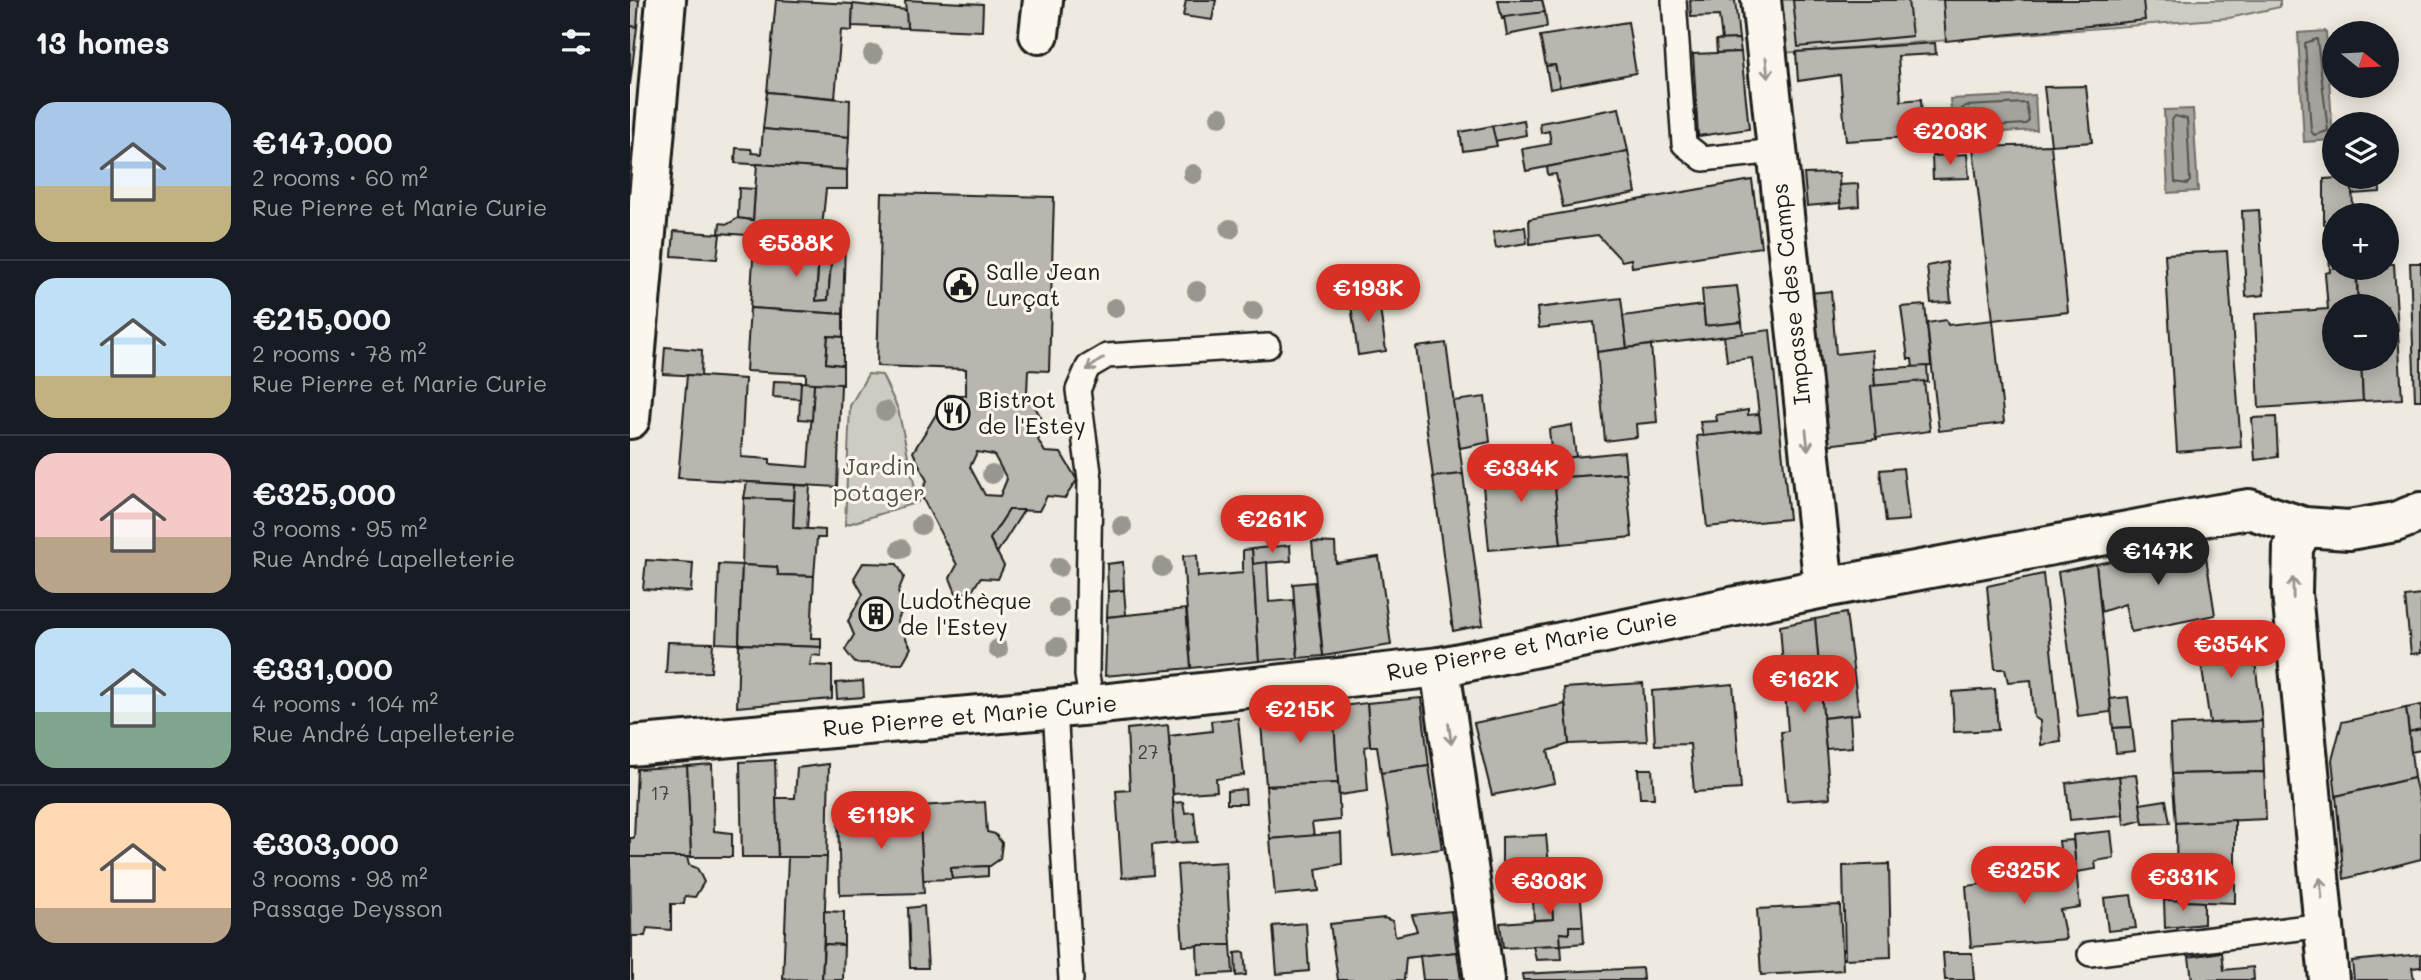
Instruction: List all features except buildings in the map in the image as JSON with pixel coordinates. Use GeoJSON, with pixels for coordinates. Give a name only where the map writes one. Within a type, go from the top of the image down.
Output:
{"type":"FeatureCollection","features":[{"type":"Feature","properties":{"kind":"street"},"geometry":{"type":"LineString","coordinates":[[630,419],[642,126],[666,0]]}},
{"type":"Feature","properties":{"kind":"street","name":"Impasse des Camps"},"geometry":{"type":"LineString","coordinates":[[1761,0],[1824,588]]}},
{"type":"Feature","properties":{"kind":"street","name":"Rue Pierre et Marie Curie"},"geometry":{"type":"LineString","coordinates":[[630,746],[1092,705],[1440,667],[1824,588],[2249,509],[2305,527],[2349,530],[2395,522],[2421,512]]}},
{"type":"Feature","properties":{"kind":"street"},"geometry":{"type":"LineString","coordinates":[[2305,527],[2293,547],[2292,593],[2329,980]]}},
{"type":"Feature","properties":{"kind":"street"},"geometry":{"type":"LineString","coordinates":[[1440,667],[1484,980]]}},
{"type":"Feature","properties":{"kind":"lane"},"geometry":{"type":"LineString","coordinates":[[1674,0],[1684,144],[1703,159],[1776,151]]}},
{"type":"Feature","properties":{"kind":"lane"},"geometry":{"type":"LineString","coordinates":[[1092,705],[1087,675],[1090,480],[1078,390],[1088,367],[1107,356],[1268,346]]}},
{"type":"Feature","properties":{"kind":"lane"},"geometry":{"type":"LineString","coordinates":[[1055,708],[1071,980]]}},
{"type":"Feature","properties":{"kind":"lane"},"geometry":{"type":"LineString","coordinates":[[2090,954],[2324,925]]}},
{"type":"Feature","properties":{"kind":"green space"},"geometry":{"type":"Polygon","coordinates":[[[1777,0],[2280,0],[2280,7],[2229,18],[1783,53],[1777,0]]]}},
{"type":"Feature","properties":{"kind":"green space","name":"Jardin potager"},"geometry":{"type":"Polygon","coordinates":[[[868,374],[882,375],[898,409],[918,502],[845,525],[850,406],[868,374]]]}},
{"type":"Feature","properties":{"kind":"water"},"geometry":{"type":"Polygon","coordinates":[[[2322,31],[2322,98],[2330,98],[2331,112],[2322,112],[2322,141],[2304,142],[2298,33],[2322,31]]]}},
{"type":"Feature","properties":{"kind":"water"},"geometry":{"type":"Polygon","coordinates":[[[2035,95],[2037,130],[1965,134],[1964,119],[1952,120],[1950,99],[2035,95]]]}},
{"type":"Feature","properties":{"kind":"water"},"geometry":{"type":"Polygon","coordinates":[[[2193,109],[2198,191],[2168,193],[2164,110],[2193,109]]]}},
{"type":"Feature","properties":{"kind":"place","name":"Salle Jean Lurçat"},"geometry":{"type":"Point","coordinates":[961,285]}},
{"type":"Feature","properties":{"kind":"place","name":"Bistrot de l'Estey"},"geometry":{"type":"Point","coordinates":[953,413]}},
{"type":"Feature","properties":{"kind":"place","name":"Ludothèque de l'Estey"},"geometry":{"type":"Point","coordinates":[876,614]}}]}
